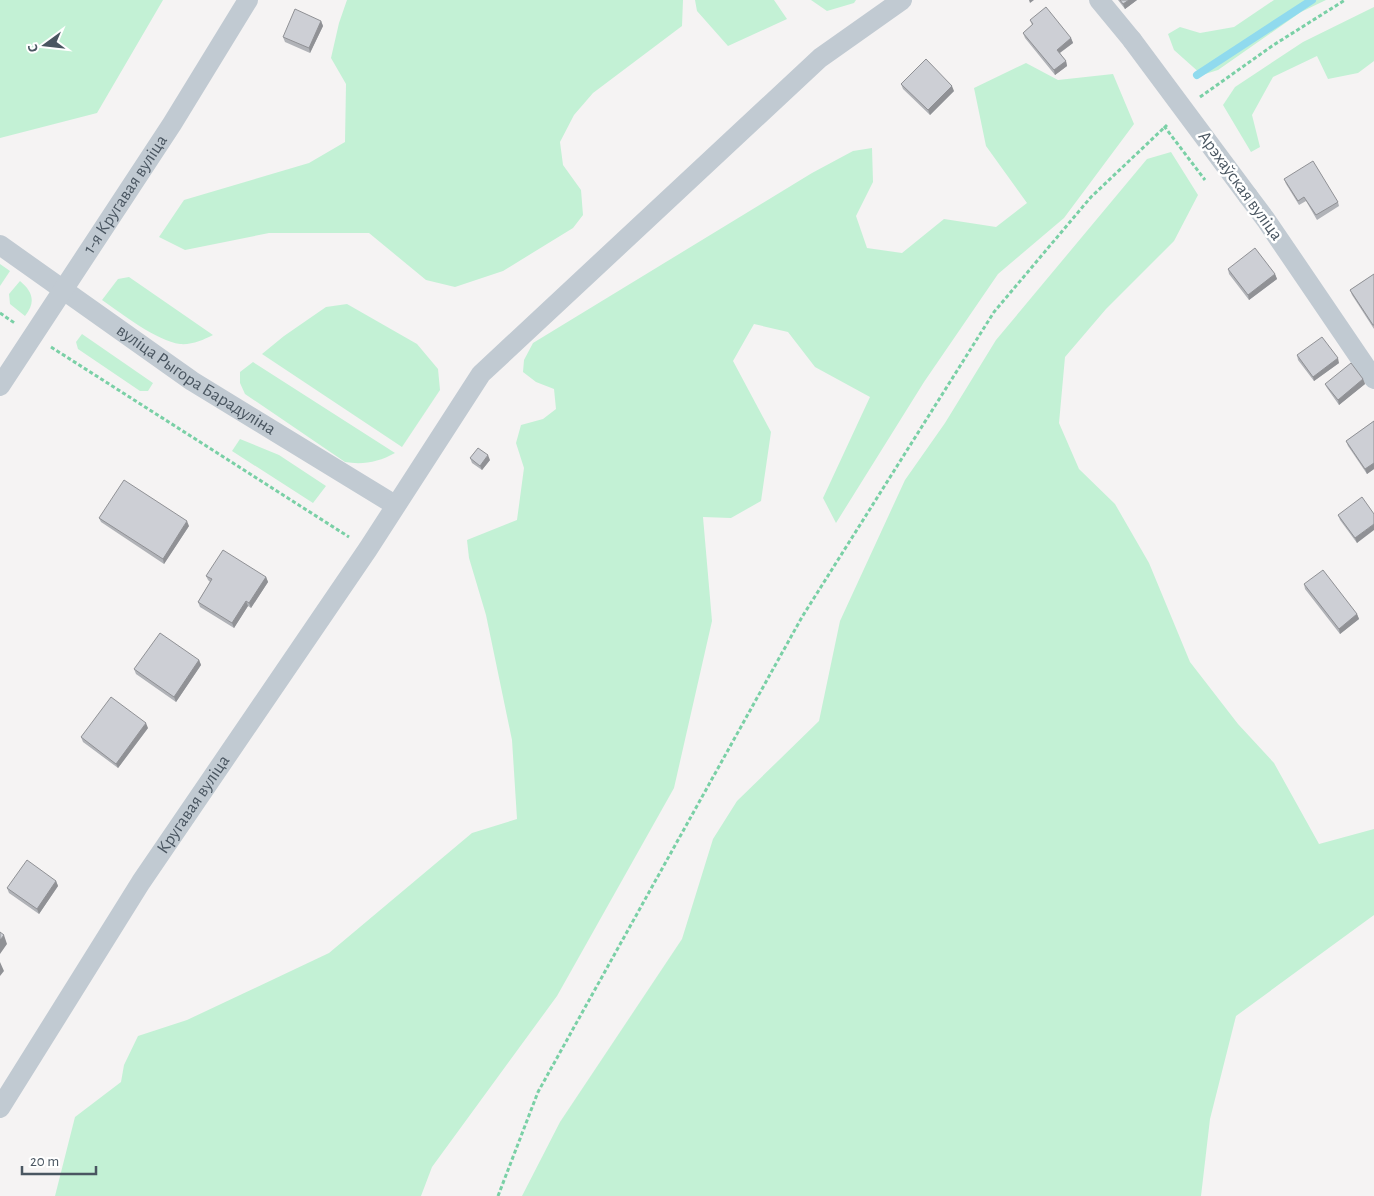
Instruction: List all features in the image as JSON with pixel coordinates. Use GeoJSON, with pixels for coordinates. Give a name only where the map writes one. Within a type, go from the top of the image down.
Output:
{"type":"FeatureCollection","features":[{"type":"Feature","properties":{"kind":"street","name":"1-я Кругавая вуліца"},"geometry":{"type":"LineString","coordinates":[[0,386],[172,124],[248,0]]}},
{"type":"Feature","properties":{"kind":"street","name":"Кругавая вуліца"},"geometry":{"type":"LineString","coordinates":[[0,1108],[141,882],[368,550],[481,374],[820,58],[902,0]]}},
{"type":"Feature","properties":{"kind":"street","name":"Арэхаўская вуліца"},"geometry":{"type":"LineString","coordinates":[[1099,0],[1132,40],[1266,220],[1374,378]]}},
{"type":"Feature","properties":{"kind":"street","name":"вуліца Рыгора Барадуліна"},"geometry":{"type":"LineString","coordinates":[[0,245],[192,382],[396,505]]}},
{"type":"Feature","properties":{"kind":"path"},"geometry":{"type":"LineString","coordinates":[[1197,100],[1272,46],[1345,0]]}},
{"type":"Feature","properties":{"kind":"path"},"geometry":{"type":"LineString","coordinates":[[498,1196],[538,1092],[802,617],[994,312],[1091,197],[1171,121]]}},
{"type":"Feature","properties":{"kind":"path"},"geometry":{"type":"LineString","coordinates":[[1164,126],[1209,185]]}},
{"type":"Feature","properties":{"kind":"path"},"geometry":{"type":"LineString","coordinates":[[0,313],[368,550]]}},
{"type":"Feature","properties":{"kind":"green space"},"geometry":{"type":"Polygon","coordinates":[[[0,0],[163,0],[97,113],[0,138],[0,0]]]}},
{"type":"Feature","properties":{"kind":"green space"},"geometry":{"type":"Polygon","coordinates":[[[347,0],[683,0],[682,26],[593,93],[574,115],[560,142],[563,165],[581,190],[583,215],[573,228],[503,271],[455,287],[426,280],[369,233],[269,233],[185,250],[159,237],[184,200],[309,163],[345,142],[346,84],[331,58],[339,23],[347,0]]]}},
{"type":"Feature","properties":{"kind":"green space"},"geometry":{"type":"Polygon","coordinates":[[[695,0],[774,0],[787,19],[728,46],[697,11],[695,0]]]}},
{"type":"Feature","properties":{"kind":"green space"},"geometry":{"type":"Polygon","coordinates":[[[811,0],[856,0],[854,3],[827,11],[811,0]]]}},
{"type":"Feature","properties":{"kind":"green space"},"geometry":{"type":"Polygon","coordinates":[[[1274,0],[1326,0],[1301,12],[1218,70],[1202,75],[1174,50],[1168,34],[1180,27],[1200,33],[1234,27],[1274,0]]]}},
{"type":"Feature","properties":{"kind":"green space"},"geometry":{"type":"Polygon","coordinates":[[[1374,7],[1374,61],[1358,73],[1328,79],[1317,56],[1273,77],[1252,115],[1260,147],[1251,152],[1223,105],[1235,87],[1303,42],[1374,7]]]}},
{"type":"Feature","properties":{"kind":"green space"},"geometry":{"type":"Polygon","coordinates":[[[1026,63],[1058,80],[1113,74],[1134,124],[1064,218],[998,274],[924,382],[836,523],[823,498],[870,397],[815,367],[788,332],[754,324],[733,361],[771,432],[761,501],[731,518],[703,517],[712,621],[674,788],[557,996],[432,1167],[421,1196],[55,1196],[75,1117],[121,1082],[124,1065],[138,1036],[187,1020],[329,953],[472,833],[517,819],[512,740],[486,615],[469,558],[467,540],[517,520],[524,468],[516,443],[521,425],[543,419],[556,409],[554,389],[536,382],[523,372],[524,360],[533,343],[812,173],[853,151],[872,148],[873,182],[856,216],[867,248],[902,253],[944,219],[996,227],[1027,203],[986,146],[974,88],[1026,63]]]}},
{"type":"Feature","properties":{"kind":"green space"},"geometry":{"type":"Polygon","coordinates":[[[1171,152],[1198,195],[1174,241],[1106,309],[1065,357],[1059,423],[1079,469],[1115,504],[1149,563],[1190,662],[1238,724],[1274,763],[1319,844],[1374,829],[1374,915],[1236,1016],[1210,1119],[1201,1196],[522,1196],[560,1122],[682,939],[713,839],[737,801],[819,721],[840,621],[905,480],[945,423],[996,340],[1147,159],[1171,152]]]}},
{"type":"Feature","properties":{"kind":"green space"},"geometry":{"type":"Polygon","coordinates":[[[0,264],[10,271],[0,286],[0,264]]]}},
{"type":"Feature","properties":{"kind":"green space"},"geometry":{"type":"Polygon","coordinates":[[[129,277],[213,335],[189,344],[171,342],[140,326],[102,300],[118,279],[129,277]]]}},
{"type":"Feature","properties":{"kind":"green space"},"geometry":{"type":"Polygon","coordinates":[[[20,281],[28,289],[32,297],[31,306],[25,316],[10,304],[9,294],[20,281]]]}},
{"type":"Feature","properties":{"kind":"green space"},"geometry":{"type":"Polygon","coordinates":[[[347,304],[417,344],[438,369],[440,390],[402,447],[262,354],[326,307],[347,304]]]}},
{"type":"Feature","properties":{"kind":"green space"},"geometry":{"type":"Polygon","coordinates":[[[82,334],[153,383],[148,391],[140,391],[78,349],[76,342],[82,334]]]}},
{"type":"Feature","properties":{"kind":"green space"},"geometry":{"type":"Polygon","coordinates":[[[253,362],[395,453],[371,462],[345,462],[245,394],[240,383],[240,372],[253,362]]]}},
{"type":"Feature","properties":{"kind":"green space"},"geometry":{"type":"Polygon","coordinates":[[[240,439],[279,455],[326,486],[313,503],[232,451],[240,439]]]}},
{"type":"Feature","properties":{"kind":"building"},"geometry":{"type":"Polygon","coordinates":[[[1120,0],[1129,0],[1123,4],[1120,0]]]}},
{"type":"Feature","properties":{"kind":"building"},"geometry":{"type":"Polygon","coordinates":[[[1046,7],[1071,38],[1057,50],[1066,61],[1054,70],[1023,33],[1033,24],[1030,20],[1046,7]]]}},
{"type":"Feature","properties":{"kind":"building"},"geometry":{"type":"Polygon","coordinates":[[[295,9],[321,21],[309,48],[283,37],[295,9]]]}},
{"type":"Feature","properties":{"kind":"building"},"geometry":{"type":"Polygon","coordinates":[[[926,59],[952,86],[928,110],[901,84],[926,59]]]}},
{"type":"Feature","properties":{"kind":"building"},"geometry":{"type":"Polygon","coordinates":[[[1313,161],[1338,202],[1316,215],[1304,197],[1298,201],[1284,179],[1313,161]]]}},
{"type":"Feature","properties":{"kind":"building"},"geometry":{"type":"Polygon","coordinates":[[[1255,248],[1275,274],[1248,295],[1228,269],[1255,248]]]}},
{"type":"Feature","properties":{"kind":"building"},"geometry":{"type":"Polygon","coordinates":[[[1374,274],[1374,325],[1373,325],[1350,290],[1374,274]]]}},
{"type":"Feature","properties":{"kind":"building"},"geometry":{"type":"Polygon","coordinates":[[[1322,337],[1338,358],[1313,377],[1297,355],[1322,337]]]}},
{"type":"Feature","properties":{"kind":"building"},"geometry":{"type":"Polygon","coordinates":[[[1351,363],[1363,379],[1338,400],[1325,384],[1351,363]]]}},
{"type":"Feature","properties":{"kind":"building"},"geometry":{"type":"Polygon","coordinates":[[[1374,421],[1374,463],[1365,469],[1346,441],[1374,421]]]}},
{"type":"Feature","properties":{"kind":"building"},"geometry":{"type":"Polygon","coordinates":[[[478,448],[488,455],[480,466],[470,458],[478,448]]]}},
{"type":"Feature","properties":{"kind":"building"},"geometry":{"type":"Polygon","coordinates":[[[124,480],[187,521],[163,559],[99,518],[124,480]]]}},
{"type":"Feature","properties":{"kind":"building"},"geometry":{"type":"Polygon","coordinates":[[[1362,497],[1374,514],[1374,524],[1355,538],[1338,515],[1362,497]]]}},
{"type":"Feature","properties":{"kind":"building"},"geometry":{"type":"Polygon","coordinates":[[[223,550],[266,577],[249,603],[246,601],[232,623],[198,602],[212,579],[206,576],[223,550]]]}},
{"type":"Feature","properties":{"kind":"building"},"geometry":{"type":"Polygon","coordinates":[[[1323,570],[1357,614],[1339,629],[1304,584],[1323,570]]]}},
{"type":"Feature","properties":{"kind":"building"},"geometry":{"type":"Polygon","coordinates":[[[160,633],[199,660],[174,697],[134,669],[160,633]]]}},
{"type":"Feature","properties":{"kind":"building"},"geometry":{"type":"Polygon","coordinates":[[[111,697],[146,723],[116,764],[81,737],[111,697]]]}},
{"type":"Feature","properties":{"kind":"building"},"geometry":{"type":"Polygon","coordinates":[[[27,860],[56,881],[37,909],[7,888],[27,860]]]}},
{"type":"Feature","properties":{"kind":"building"},"geometry":{"type":"Polygon","coordinates":[[[0,932],[4,935],[0,940],[0,932]]]}},
{"type":"Feature","properties":{"kind":"waterway"},"geometry":{"type":"LineString","coordinates":[[1197,75],[1312,0]]}}]}
